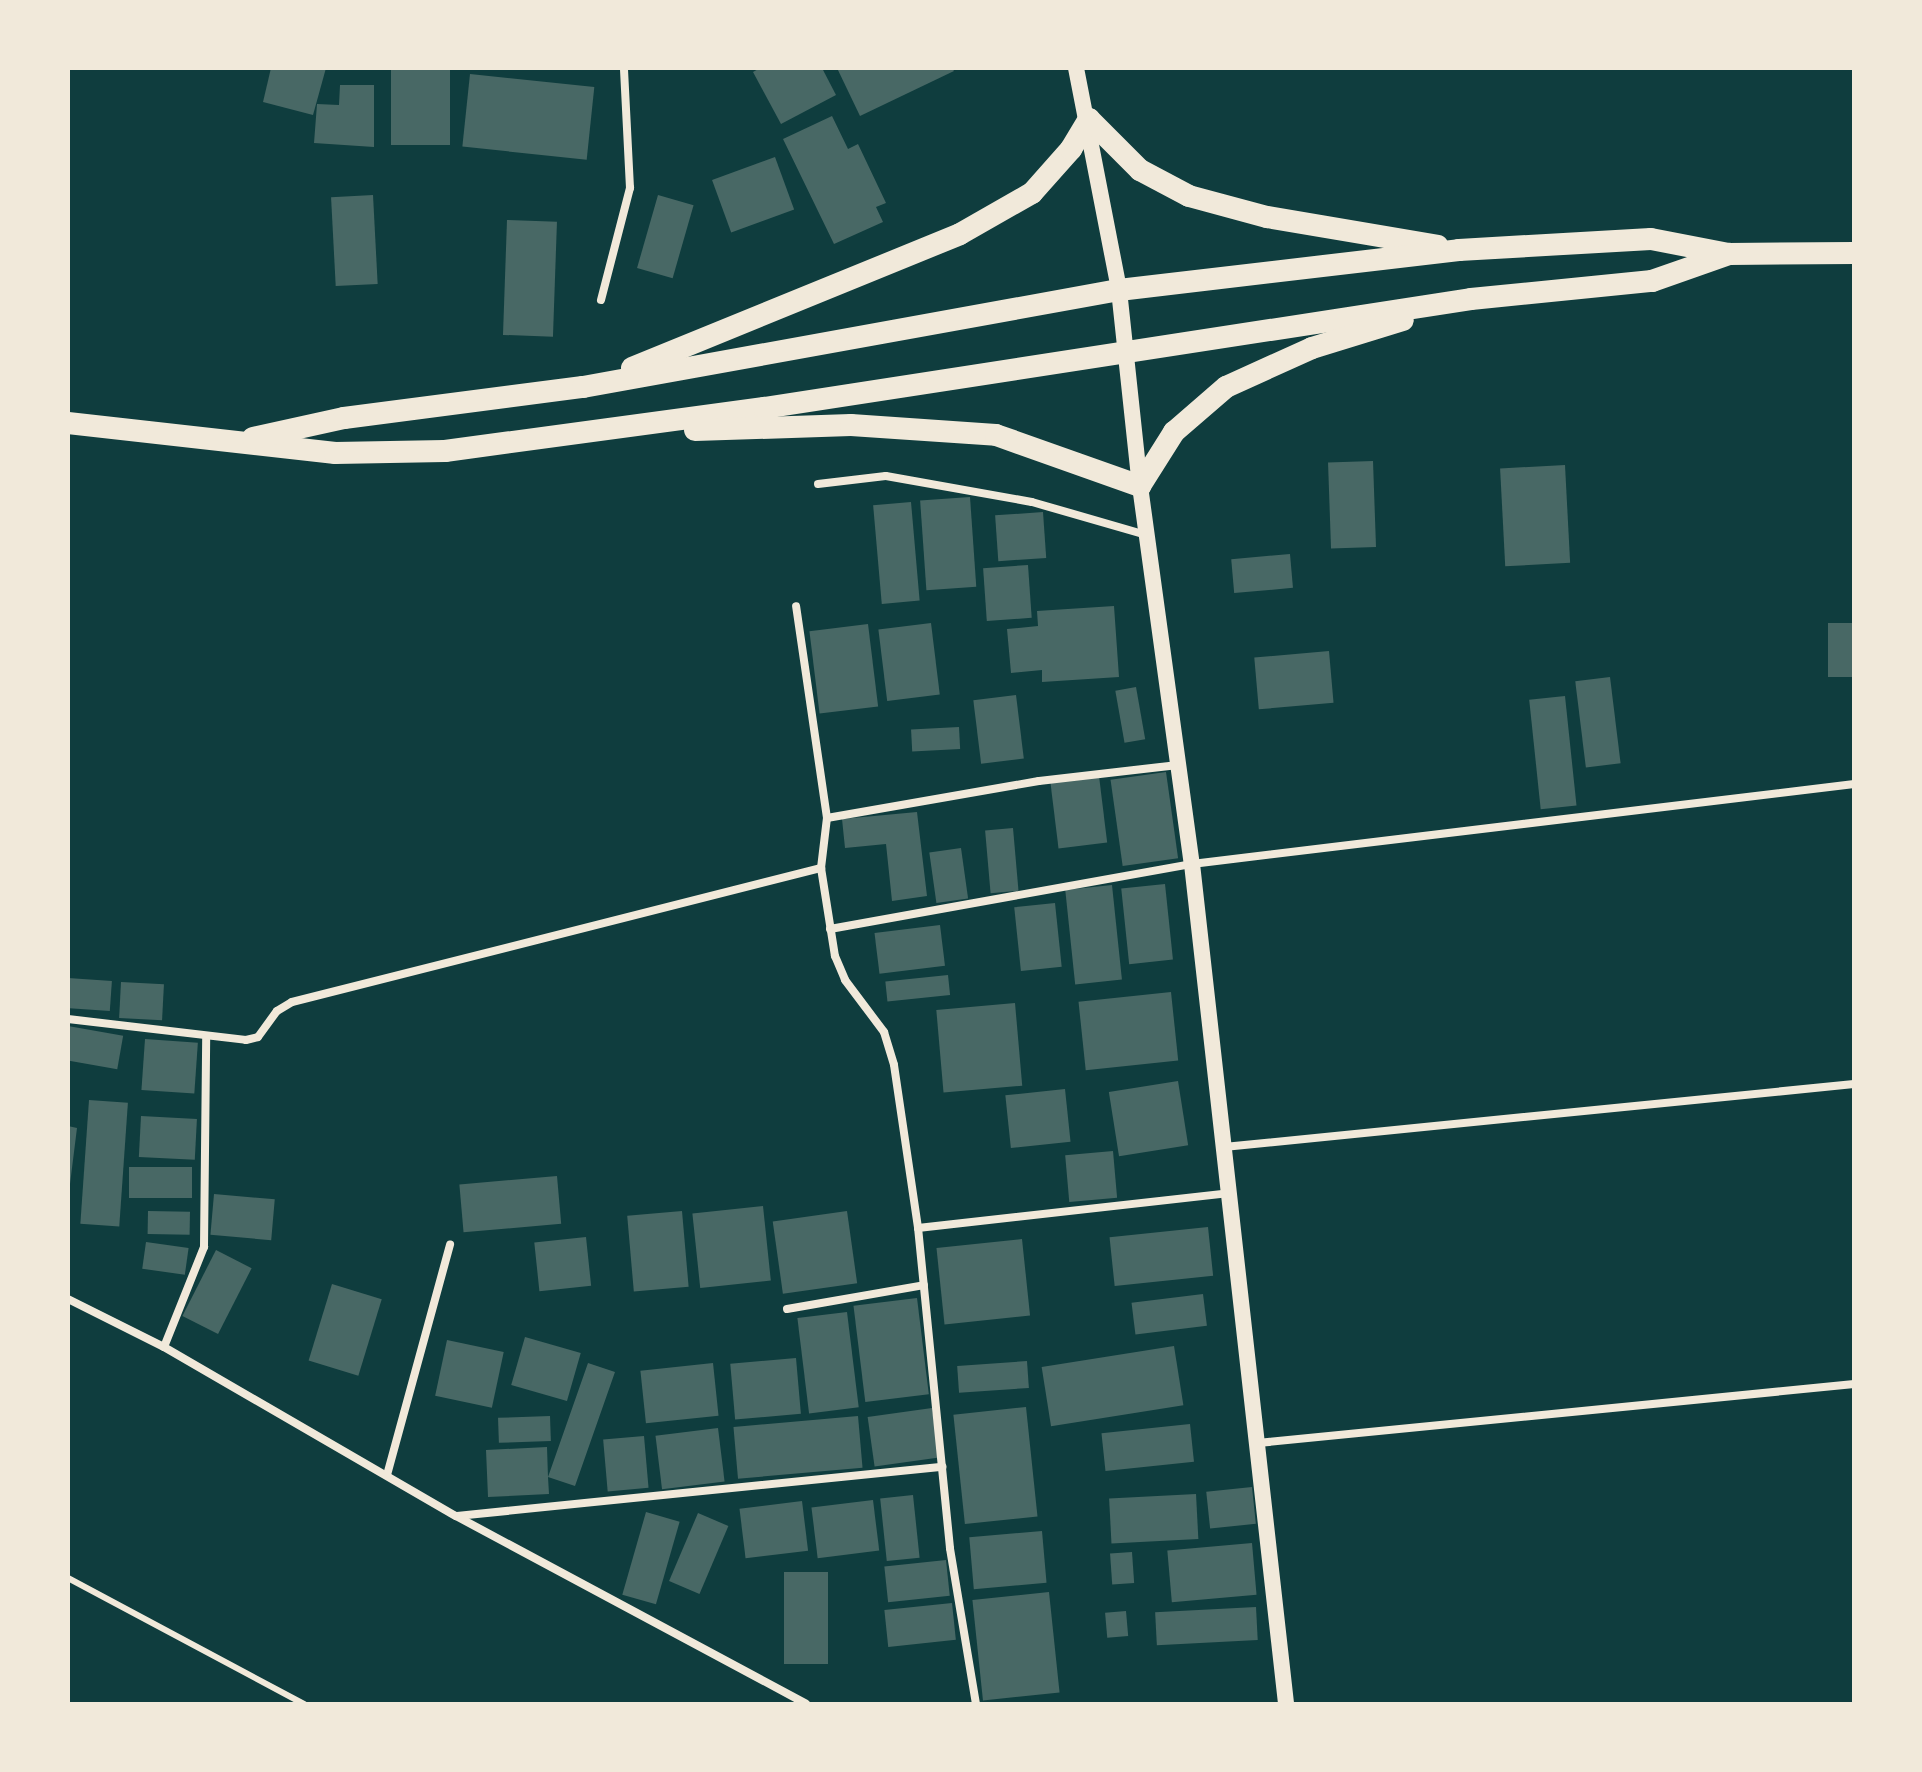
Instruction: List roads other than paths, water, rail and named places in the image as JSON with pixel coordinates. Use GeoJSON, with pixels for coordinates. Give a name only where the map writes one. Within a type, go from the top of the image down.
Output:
{"type":"FeatureCollection","features":[{"type":"Feature","properties":{"kind":"highway"},"geometry":{"type":"LineString","coordinates":[[583,387],[960,234],[1032,193],[1071,149],[1089,119],[1140,170],[1189,196],[1267,217],[1459,250]]}},
{"type":"Feature","properties":{"kind":"highway"},"geometry":{"type":"LineString","coordinates":[[236,442],[344,418],[583,387],[1119,290],[1459,250],[1651,239],[1729,254],[1854,253]]}},
{"type":"Feature","properties":{"kind":"highway"},"geometry":{"type":"LineString","coordinates":[[68,423],[335,453],[414,452],[586,434],[1125,349],[1471,299],[1652,281],[1729,254]]}},
{"type":"Feature","properties":{"kind":"highway"},"geometry":{"type":"LineString","coordinates":[[586,434],[851,425],[996,435],[1140,486],[1174,432],[1226,387],[1312,348],[1471,299]]}},
{"type":"Feature","properties":{"kind":"main road"},"geometry":{"type":"LineString","coordinates":[[1076,68],[1089,119],[1119,290],[1140,486],[1192,864],[1286,1704]]}},
{"type":"Feature","properties":{"kind":"street"},"geometry":{"type":"LineString","coordinates":[[601,300],[630,188],[624,68]]}},
{"type":"Feature","properties":{"kind":"street"},"geometry":{"type":"LineString","coordinates":[[818,484],[886,476],[1032,502],[1147,535]]}},
{"type":"Feature","properties":{"kind":"street"},"geometry":{"type":"LineString","coordinates":[[796,606],[827,818],[821,868],[830,929],[845,980],[884,1032],[890,1054],[918,1228],[943,1467],[976,1704]]}},
{"type":"Feature","properties":{"kind":"street"},"geometry":{"type":"LineString","coordinates":[[827,818],[1024,783],[1178,765]]}},
{"type":"Feature","properties":{"kind":"street"},"geometry":{"type":"LineString","coordinates":[[830,929],[1192,864],[1854,784]]}},
{"type":"Feature","properties":{"kind":"street"},"geometry":{"type":"LineString","coordinates":[[68,1019],[206,1039],[258,1037],[277,1011],[292,1002],[821,868]]}},
{"type":"Feature","properties":{"kind":"street"},"geometry":{"type":"LineString","coordinates":[[164,1347],[204,1247],[206,1039]]}},
{"type":"Feature","properties":{"kind":"street"},"geometry":{"type":"LineString","coordinates":[[1224,1147],[1854,1084]]}},
{"type":"Feature","properties":{"kind":"street"},"geometry":{"type":"LineString","coordinates":[[918,1228],[1229,1193]]}},
{"type":"Feature","properties":{"kind":"street"},"geometry":{"type":"LineString","coordinates":[[387,1475],[450,1244]]}},
{"type":"Feature","properties":{"kind":"street"},"geometry":{"type":"LineString","coordinates":[[787,1309],[924,1285]]}},
{"type":"Feature","properties":{"kind":"street"},"geometry":{"type":"LineString","coordinates":[[68,1299],[164,1347],[456,1516],[806,1704]]}},
{"type":"Feature","properties":{"kind":"street"},"geometry":{"type":"LineString","coordinates":[[1258,1443],[1854,1384]]}},
{"type":"Feature","properties":{"kind":"street"},"geometry":{"type":"LineString","coordinates":[[456,1516],[943,1467]]}},
{"type":"Feature","properties":{"kind":"lane"},"geometry":{"type":"LineString","coordinates":[[68,1578],[304,1704]]}}]}
